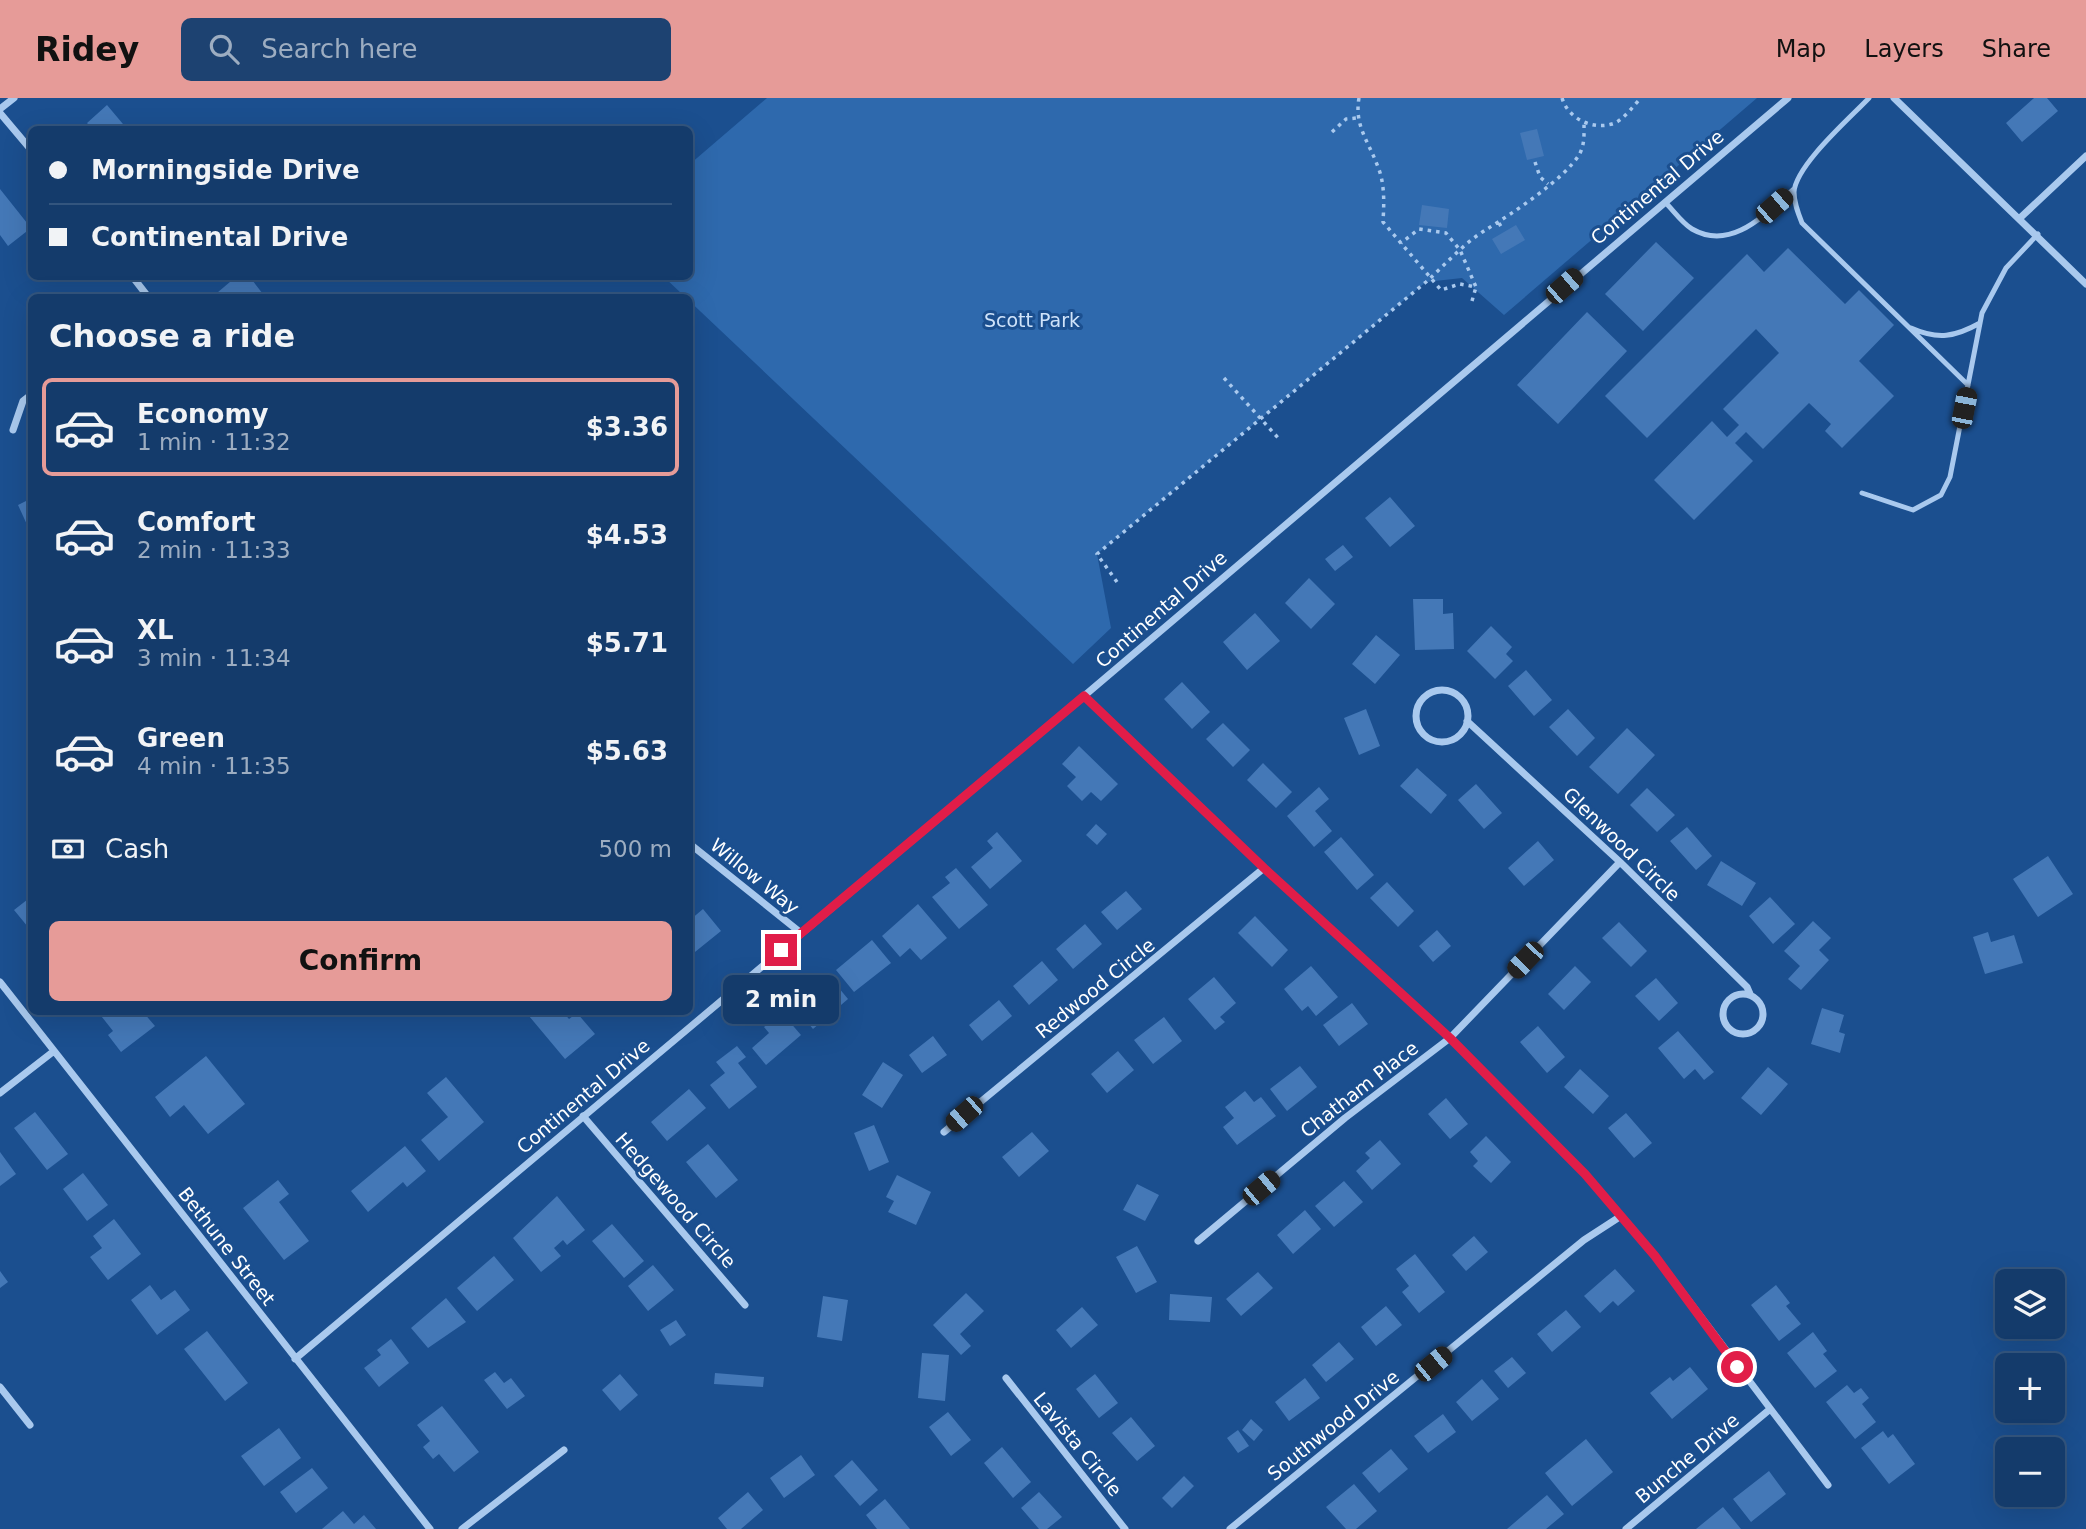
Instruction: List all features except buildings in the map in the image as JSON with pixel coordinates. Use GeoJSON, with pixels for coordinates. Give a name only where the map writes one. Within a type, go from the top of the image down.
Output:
{"type":"FeatureCollection","features":[{"type":"Feature","properties":{"kind":"street"},"geometry":{"type":"LineString","coordinates":[[14,98],[0,111],[28,146]]}},
{"type":"Feature","properties":{"kind":"street","name":"Continental Drive"},"geometry":{"type":"LineString","coordinates":[[296,1359],[1084,696],[1788,98]]}},
{"type":"Feature","properties":{"kind":"street"},"geometry":{"type":"LineString","coordinates":[[1894,98],[2038,234],[2086,284]]}},
{"type":"Feature","properties":{"kind":"street"},"geometry":{"type":"LineString","coordinates":[[2020,218],[2086,156]]}},
{"type":"Feature","properties":{"kind":"street"},"geometry":{"type":"LineString","coordinates":[[13,430],[23,401],[28,397]]}},
{"type":"Feature","properties":{"kind":"street"},"geometry":{"type":"LineString","coordinates":[[1447,690],[1454,693],[1465,705],[1468,721],[1459,736],[1442,742],[1425,736],[1416,721],[1416,712],[1423,697],[1430,692],[1447,690]]}},
{"type":"Feature","properties":{"kind":"street"},"geometry":{"type":"LineString","coordinates":[[1084,696],[1264,868],[1450,1038],[1585,1174],[1655,1256],[1828,1485]]}},
{"type":"Feature","properties":{"kind":"street","name":"Glenwood Circle"},"geometry":{"type":"LineString","coordinates":[[1468,721],[1620,862],[1747,987],[1749,995]]}},
{"type":"Feature","properties":{"kind":"street","name":"Willow Way"},"geometry":{"type":"LineString","coordinates":[[693,846],[801,933]]}},
{"type":"Feature","properties":{"kind":"street","name":"Chatham Place"},"geometry":{"type":"LineString","coordinates":[[1198,1241],[1345,1118],[1450,1038],[1620,862]]}},
{"type":"Feature","properties":{"kind":"street","name":"Redwood Circle"},"geometry":{"type":"LineString","coordinates":[[944,1132],[1264,868]]}},
{"type":"Feature","properties":{"kind":"street","name":"Bethune Street"},"geometry":{"type":"LineString","coordinates":[[0,982],[430,1529]]}},
{"type":"Feature","properties":{"kind":"street"},"geometry":{"type":"LineString","coordinates":[[1736,995],[1749,995],[1760,1002],[1762,1021],[1748,1033],[1735,1032],[1725,1023],[1726,1003],[1736,995]]}},
{"type":"Feature","properties":{"kind":"street"},"geometry":{"type":"LineString","coordinates":[[0,1093],[54,1051]]}},
{"type":"Feature","properties":{"kind":"street","name":"Hedgewood Circle"},"geometry":{"type":"LineString","coordinates":[[583,1116],[745,1306]]}},
{"type":"Feature","properties":{"kind":"street","name":"Southwood Drive"},"geometry":{"type":"LineString","coordinates":[[1230,1529],[1584,1240],[1621,1216]]}},
{"type":"Feature","properties":{"kind":"street","name":"Lavista Circle"},"geometry":{"type":"LineString","coordinates":[[1006,1378],[1125,1529]]}},
{"type":"Feature","properties":{"kind":"street"},"geometry":{"type":"LineString","coordinates":[[0,1387],[30,1425]]}},
{"type":"Feature","properties":{"kind":"street","name":"Bunche Drive"},"geometry":{"type":"LineString","coordinates":[[1626,1529],[1769,1410]]}},
{"type":"Feature","properties":{"kind":"street"},"geometry":{"type":"LineString","coordinates":[[461,1529],[564,1450]]}},
{"type":"Feature","properties":{"kind":"lane"},"geometry":{"type":"LineString","coordinates":[[1664,201],[1690,228],[1712,237],[1733,234],[1754,224],[1794,189],[1814,158],[1869,98]]}},
{"type":"Feature","properties":{"kind":"lane"},"geometry":{"type":"LineString","coordinates":[[1794,189],[1795,206],[1802,223],[1968,385]]}},
{"type":"Feature","properties":{"kind":"lane"},"geometry":{"type":"LineString","coordinates":[[1862,493],[1913,510],[1941,495],[1951,477],[1980,323],[1991,293],[2006,268],[2038,234]]}},
{"type":"Feature","properties":{"kind":"lane"},"geometry":{"type":"LineString","coordinates":[[1908,327],[1942,338],[1961,334],[1980,323]]}},
{"type":"Feature","properties":{"kind":"path"},"geometry":{"type":"LineString","coordinates":[[1359,98],[1357,118],[1363,140],[1378,167],[1384,197],[1383,222],[1441,290],[1460,284],[1476,287]]}},
{"type":"Feature","properties":{"kind":"path"},"geometry":{"type":"LineString","coordinates":[[1562,98],[1565,108],[1584,123],[1612,124],[1641,98]]}},
{"type":"Feature","properties":{"kind":"path"},"geometry":{"type":"LineString","coordinates":[[1332,132],[1346,119],[1357,118]]}},
{"type":"Feature","properties":{"kind":"path"},"geometry":{"type":"LineString","coordinates":[[1117,582],[1097,554],[1461,250],[1548,184],[1579,155],[1584,142],[1584,123]]}},
{"type":"Feature","properties":{"kind":"path"},"geometry":{"type":"LineString","coordinates":[[1535,162],[1540,177],[1548,184]]}},
{"type":"Feature","properties":{"kind":"path"},"geometry":{"type":"LineString","coordinates":[[1499,223],[1503,230]]}},
{"type":"Feature","properties":{"kind":"path"},"geometry":{"type":"LineString","coordinates":[[1401,243],[1419,229],[1446,233],[1461,250],[1476,287],[1472,301]]}},
{"type":"Feature","properties":{"kind":"path"},"geometry":{"type":"LineString","coordinates":[[1224,379],[1280,440]]}},
{"type":"Feature","properties":{"kind":"green space","name":"Scott Park"},"geometry":{"type":"Polygon","coordinates":[[[767,98],[1757,98],[1504,315],[1462,278],[1426,282],[1097,554],[1111,628],[1073,664],[693,304],[693,294],[682,294],[667,280],[693,280],[693,161],[767,98]]]}},
{"type":"Feature","properties":{"kind":"route"},"geometry":{"type":"LineString","coordinates":[[781,950],[1084,696],[1264,868],[1450,1038],[1585,1174],[1655,1256],[1737,1367]]}}]}
